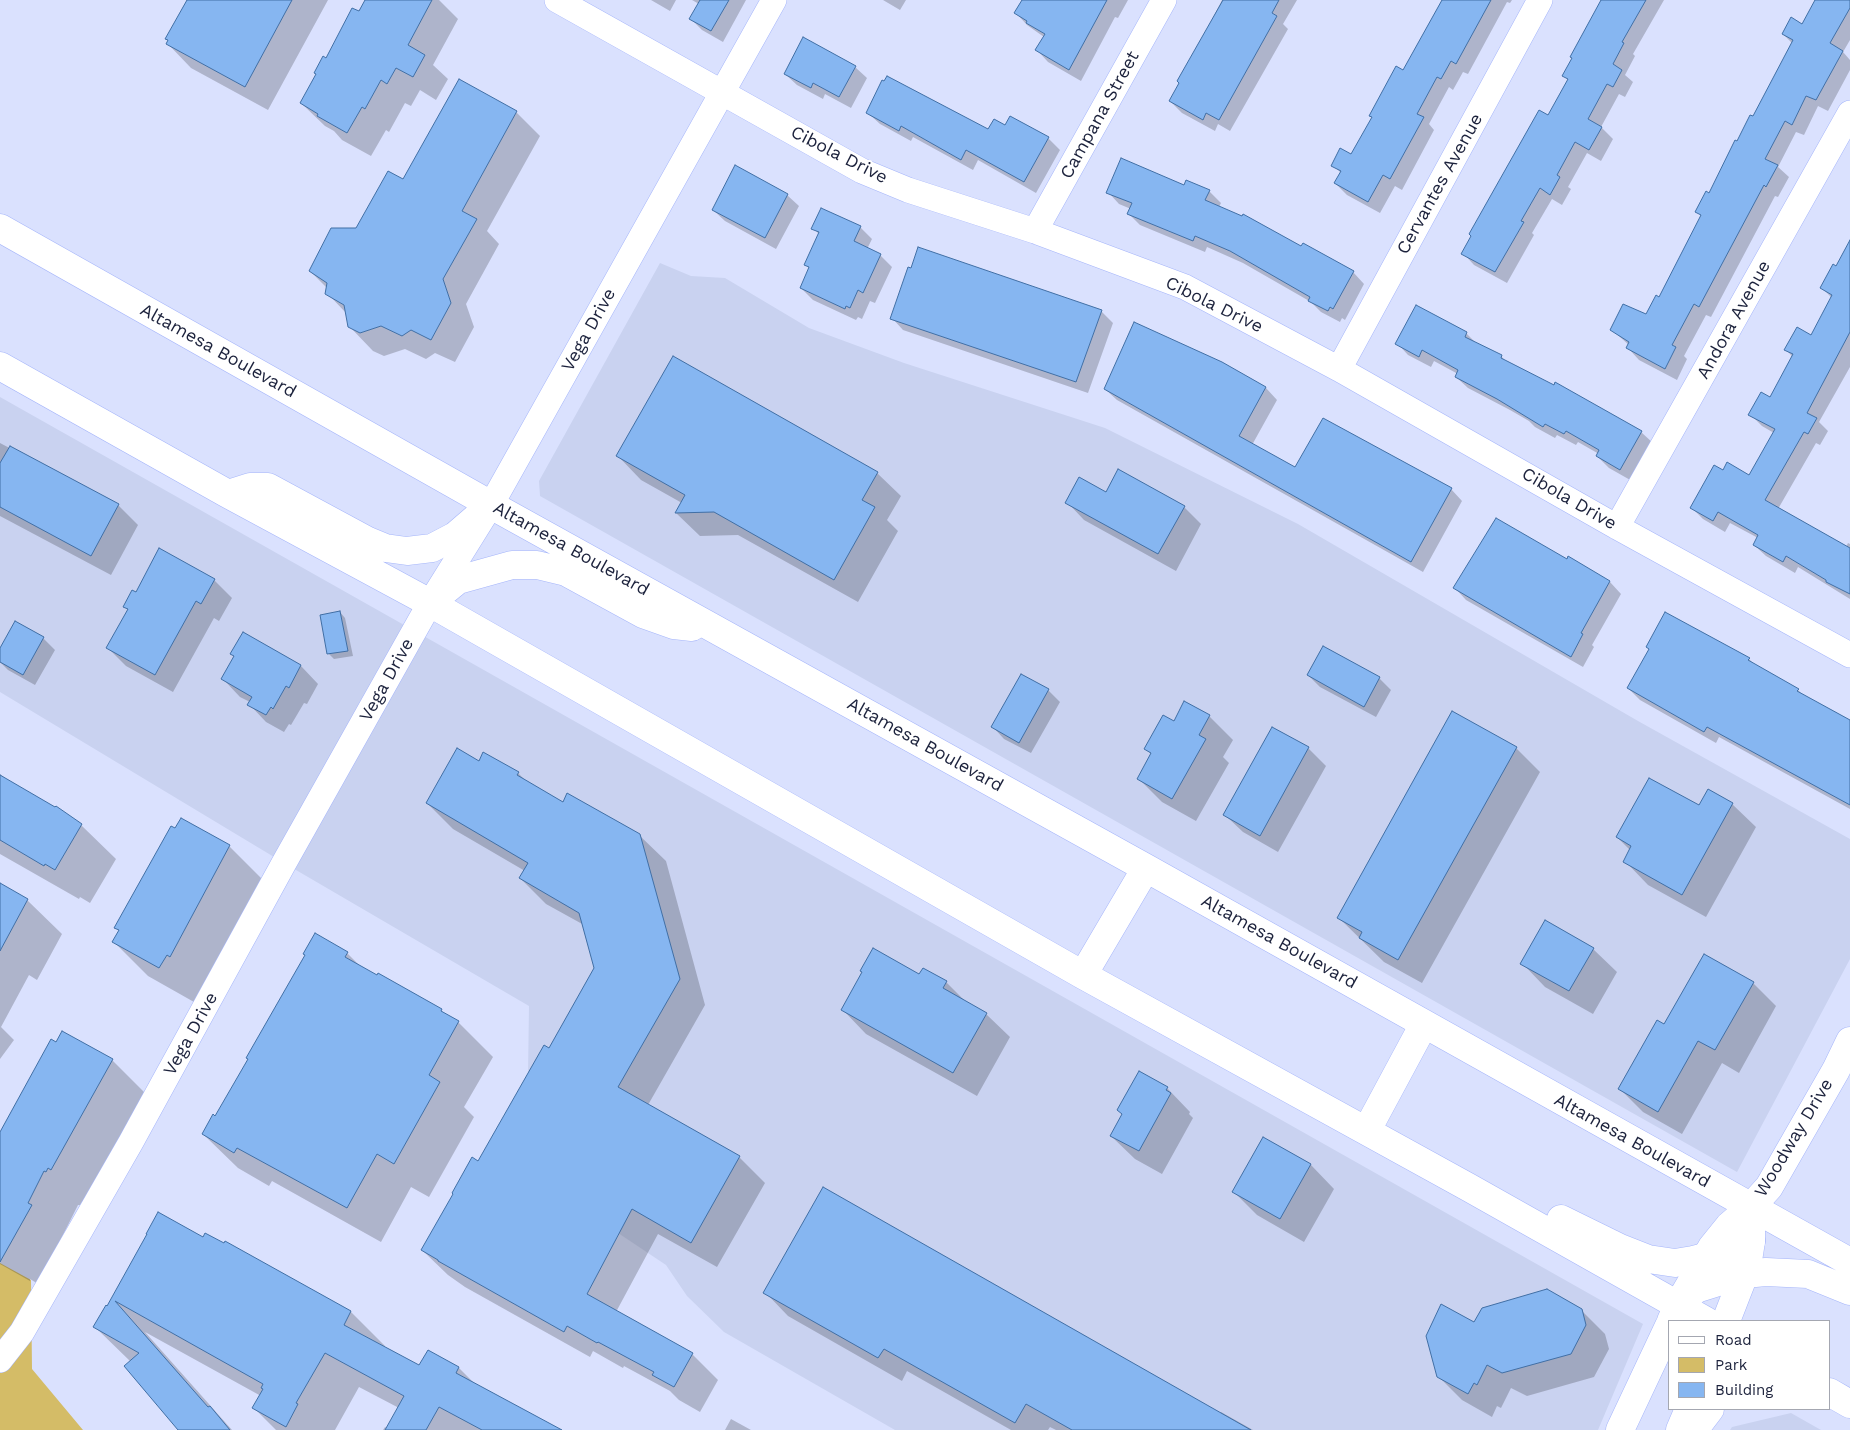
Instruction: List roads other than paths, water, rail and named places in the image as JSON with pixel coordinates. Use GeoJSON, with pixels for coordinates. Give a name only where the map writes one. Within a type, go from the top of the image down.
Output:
{"type":"FeatureCollection","features":[{"type":"Feature","properties":{"kind":"main road","name":"Altamesa Boulevard"},"geometry":{"type":"LineString","coordinates":[[0,228],[491,505],[1146,868],[1750,1208],[1850,1262]]}},
{"type":"Feature","properties":{"kind":"main road"},"geometry":{"type":"LineString","coordinates":[[0,366],[228,494],[430,603],[1083,975],[1468,1187],[1673,1318],[1695,1320]]}},
{"type":"Feature","properties":{"kind":"main road"},"geometry":{"type":"LineString","coordinates":[[228,494],[250,487],[268,486],[385,548],[407,551],[432,548],[455,536],[491,505]]}},
{"type":"Feature","properties":{"kind":"main road"},"geometry":{"type":"LineString","coordinates":[[430,603],[458,580],[512,566],[537,565],[566,572],[644,614],[674,625],[718,631]]}},
{"type":"Feature","properties":{"kind":"main road"},"geometry":{"type":"LineString","coordinates":[[1083,975],[1146,868]]}},
{"type":"Feature","properties":{"kind":"main road"},"geometry":{"type":"LineString","coordinates":[[1367,1130],[1424,1024]]}},
{"type":"Feature","properties":{"kind":"main road","name":"Woodway Drive"},"geometry":{"type":"LineString","coordinates":[[1673,1318],[1712,1246],[1729,1226],[1750,1208],[1769,1187],[1836,1070],[1850,1041]]}},
{"type":"Feature","properties":{"kind":"main road"},"geometry":{"type":"LineString","coordinates":[[1468,1187],[1506,1193],[1620,1248],[1648,1259],[1675,1263],[1732,1250],[1751,1241]]}},
{"type":"Feature","properties":{"kind":"main road","name":"Woodway Drive"},"geometry":{"type":"LineString","coordinates":[[1726,1320],[1744,1274],[1751,1241],[1750,1208]]}},
{"type":"Feature","properties":{"kind":"main road"},"geometry":{"type":"LineString","coordinates":[[1673,1318],[1696,1289],[1744,1274],[1766,1272],[1808,1274],[1850,1291]]}},
{"type":"Feature","properties":{"kind":"main road","name":"Woodway Drive"},"geometry":{"type":"LineString","coordinates":[[1620,1430],[1668,1329]]}},
{"type":"Feature","properties":{"kind":"main road"},"geometry":{"type":"LineString","coordinates":[[1830,1393],[1850,1404]]}},
{"type":"Feature","properties":{"kind":"main road"},"geometry":{"type":"LineString","coordinates":[[1680,1430],[1689,1410]]}},
{"type":"Feature","properties":{"kind":"main road"},"geometry":{"type":"LineString","coordinates":[[1694,1430],[1709,1410]]}},
{"type":"Feature","properties":{"kind":"street","name":"Cibola Drive"},"geometry":{"type":"LineString","coordinates":[[557,0],[862,170],[908,190],[1035,231],[1184,287],[1339,369],[1617,527],[1850,656]]}},
{"type":"Feature","properties":{"kind":"street","name":"Vega Drive"},"geometry":{"type":"LineString","coordinates":[[0,1360],[22,1332],[131,1142],[284,863],[430,603],[491,505],[774,0]]}},
{"type":"Feature","properties":{"kind":"street","name":"Campana Street"},"geometry":{"type":"LineString","coordinates":[[1035,231],[1164,0]]}},
{"type":"Feature","properties":{"kind":"street","name":"Cervantes Avenue"},"geometry":{"type":"LineString","coordinates":[[1339,369],[1540,0]]}},
{"type":"Feature","properties":{"kind":"street","name":"Andora Avenue"},"geometry":{"type":"LineString","coordinates":[[1617,527],[1850,113]]}}]}
